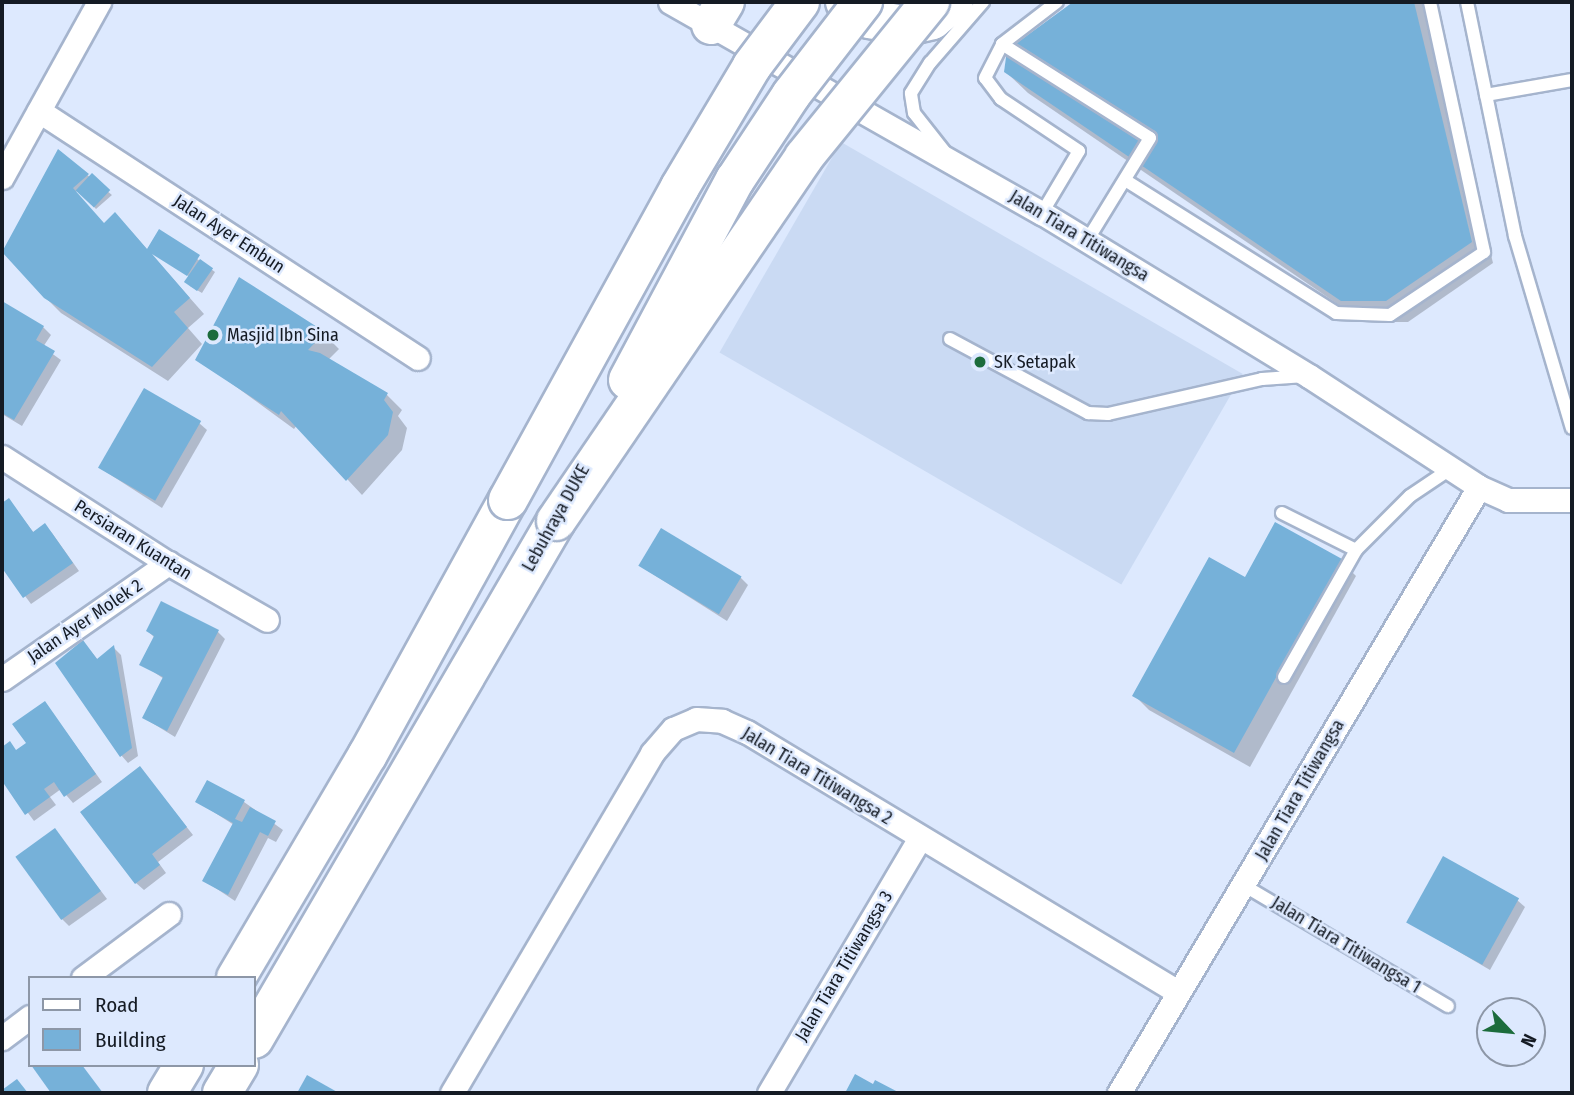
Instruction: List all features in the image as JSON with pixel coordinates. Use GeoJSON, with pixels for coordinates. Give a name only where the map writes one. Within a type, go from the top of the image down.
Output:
{"type":"FeatureCollection","features":[{"type":"Feature","properties":{"kind":"highway"},"geometry":{"type":"LineString","coordinates":[[237,976],[367,756],[680,187],[752,66],[800,2]]}},
{"type":"Feature","properties":{"kind":"highway"},"geometry":{"type":"LineString","coordinates":[[845,2],[869,19],[907,26],[932,20],[954,2]]}},
{"type":"Feature","properties":{"kind":"highway","name":"Lebuhraya DUKE"},"geometry":{"type":"LineString","coordinates":[[256,1037],[556,521],[736,180],[792,95],[863,2]]}},
{"type":"Feature","properties":{"kind":"highway"},"geometry":{"type":"LineString","coordinates":[[556,521],[804,158],[930,2]]}},
{"type":"Feature","properties":{"kind":"highway"},"geometry":{"type":"LineString","coordinates":[[167,1093],[183,1067]]}},
{"type":"Feature","properties":{"kind":"highway"},"geometry":{"type":"LineString","coordinates":[[222,1093],[238,1067]]}},
{"type":"Feature","properties":{"kind":"street"},"geometry":{"type":"LineString","coordinates":[[2,177],[99,2]]}},
{"type":"Feature","properties":{"kind":"street","name":"Jalan Tiara Titiwangsa"},"geometry":{"type":"LineString","coordinates":[[670,2],[718,13],[953,161],[1309,376],[1479,486],[1507,500],[1572,500]]}},
{"type":"Feature","properties":{"kind":"street","name":"Jalan Ayer Embun"},"geometry":{"type":"LineString","coordinates":[[39,111],[418,358]]}},
{"type":"Feature","properties":{"kind":"street","name":"Persiaran Kuantan"},"geometry":{"type":"LineString","coordinates":[[2,457],[168,564],[267,620]]}},
{"type":"Feature","properties":{"kind":"street","name":"Jalan Tiara Titiwangsa"},"geometry":{"type":"LineString","coordinates":[[1119,1093],[1479,486]]}},
{"type":"Feature","properties":{"kind":"street","name":"Jalan Ayer Molek 2"},"geometry":{"type":"LineString","coordinates":[[2,679],[168,564]]}},
{"type":"Feature","properties":{"kind":"street","name":"Jalan Tiara Titiwangsa 2"},"geometry":{"type":"LineString","coordinates":[[452,1093],[652,753],[673,729],[696,719],[735,726],[919,839],[1178,992]]}},
{"type":"Feature","properties":{"kind":"street","name":"Jalan Tiara Titiwangsa 3"},"geometry":{"type":"LineString","coordinates":[[769,1093],[919,839]]}},
{"type":"Feature","properties":{"kind":"street"},"geometry":{"type":"LineString","coordinates":[[86,976],[169,914]]}},
{"type":"Feature","properties":{"kind":"street"},"geometry":{"type":"LineString","coordinates":[[2,1038],[28,1018]]}},
{"type":"Feature","properties":{"kind":"lane"},"geometry":{"type":"LineString","coordinates":[[953,161],[914,113],[911,93],[930,63],[982,2]]}},
{"type":"Feature","properties":{"kind":"lane"},"geometry":{"type":"LineString","coordinates":[[1042,213],[1079,150],[1001,99],[985,78],[1002,44],[1057,2]]}},
{"type":"Feature","properties":{"kind":"lane"},"geometry":{"type":"LineString","coordinates":[[1125,180],[1336,313],[1390,315],[1484,252],[1430,2]]}},
{"type":"Feature","properties":{"kind":"lane"},"geometry":{"type":"LineString","coordinates":[[1467,2],[1515,236],[1572,428]]}},
{"type":"Feature","properties":{"kind":"lane"},"geometry":{"type":"LineString","coordinates":[[1002,44],[1150,138],[1087,241]]}},
{"type":"Feature","properties":{"kind":"lane"},"geometry":{"type":"LineString","coordinates":[[1486,95],[1572,80]]}},
{"type":"Feature","properties":{"kind":"lane"},"geometry":{"type":"LineString","coordinates":[[950,339],[1088,413],[1108,414],[1262,379],[1309,376]]}},
{"type":"Feature","properties":{"kind":"lane"},"geometry":{"type":"LineString","coordinates":[[1284,677],[1356,550],[1410,496],[1450,469]]}},
{"type":"Feature","properties":{"kind":"lane"},"geometry":{"type":"LineString","coordinates":[[1282,513],[1356,550]]}},
{"type":"Feature","properties":{"kind":"lane","name":"Jalan Tiara Titiwangsa 1"},"geometry":{"type":"LineString","coordinates":[[1243,884],[1448,1006]]}},
{"type":"Feature","properties":{"kind":"shaded area","name":"SK Setapak"},"geometry":{"type":"Polygon","coordinates":[[[841,142],[1243,374],[1121,584],[720,352],[841,142]]]}},
{"type":"Feature","properties":{"kind":"building"},"geometry":{"type":"Polygon","coordinates":[[[1073,2],[1414,2],[1472,242],[1386,301],[1341,301],[1004,72],[1007,50],[1073,2]]]}},
{"type":"Feature","properties":{"kind":"building"},"geometry":{"type":"Polygon","coordinates":[[[58,149],[89,174],[73,188],[104,223],[115,212],[147,249],[159,229],[200,255],[187,276],[152,254],[190,298],[174,312],[188,328],[152,367],[44,298],[2,252],[58,149]]]}},
{"type":"Feature","properties":{"kind":"building"},"geometry":{"type":"Polygon","coordinates":[[[92,173],[110,190],[94,208],[76,191],[92,173]]]}},
{"type":"Feature","properties":{"kind":"building"},"geometry":{"type":"Polygon","coordinates":[[[200,259],[213,268],[197,291],[184,282],[200,259]]]}},
{"type":"Feature","properties":{"kind":"building"},"geometry":{"type":"Polygon","coordinates":[[[239,277],[325,332],[308,350],[320,353],[388,393],[384,400],[393,412],[388,435],[346,481],[281,411],[279,415],[195,360],[239,277]]]}},
{"type":"Feature","properties":{"kind":"building"},"geometry":{"type":"Polygon","coordinates":[[[2,301],[44,326],[36,340],[55,351],[14,420],[2,413],[2,301]]]}},
{"type":"Feature","properties":{"kind":"building"},"geometry":{"type":"Polygon","coordinates":[[[144,388],[201,421],[155,501],[98,468],[144,388]]]}},
{"type":"Feature","properties":{"kind":"building"},"geometry":{"type":"Polygon","coordinates":[[[9,498],[33,532],[45,523],[73,563],[23,598],[2,568],[2,503],[9,498]]]}},
{"type":"Feature","properties":{"kind":"building"},"geometry":{"type":"Polygon","coordinates":[[[1275,522],[1342,559],[1234,753],[1132,696],[1209,557],[1245,577],[1275,522]]]}},
{"type":"Feature","properties":{"kind":"building"},"geometry":{"type":"Polygon","coordinates":[[[661,528],[742,576],[719,614],[638,566],[661,528]]]}},
{"type":"Feature","properties":{"kind":"building"},"geometry":{"type":"Polygon","coordinates":[[[161,601],[219,630],[167,731],[142,718],[163,677],[139,665],[154,636],[146,631],[161,601]]]}},
{"type":"Feature","properties":{"kind":"building"},"geometry":{"type":"Polygon","coordinates":[[[83,640],[97,659],[114,645],[132,748],[120,757],[55,663],[83,640]]]}},
{"type":"Feature","properties":{"kind":"building"},"geometry":{"type":"Polygon","coordinates":[[[45,701],[96,774],[64,797],[54,782],[44,789],[50,797],[25,815],[2,781],[2,747],[10,741],[16,750],[26,743],[12,724],[45,701]]]}},
{"type":"Feature","properties":{"kind":"building"},"geometry":{"type":"Polygon","coordinates":[[[140,766],[187,827],[152,854],[160,865],[135,884],[80,812],[140,766]]]}},
{"type":"Feature","properties":{"kind":"building"},"geometry":{"type":"Polygon","coordinates":[[[207,780],[245,800],[235,819],[242,822],[250,807],[276,821],[268,836],[260,832],[228,895],[202,881],[233,823],[195,802],[207,780]]]}},
{"type":"Feature","properties":{"kind":"building"},"geometry":{"type":"Polygon","coordinates":[[[55,828],[101,891],[61,920],[15,857],[55,828]]]}},
{"type":"Feature","properties":{"kind":"building"},"geometry":{"type":"Polygon","coordinates":[[[1443,856],[1519,898],[1482,965],[1406,922],[1443,856]]]}},
{"type":"Feature","properties":{"kind":"building"},"geometry":{"type":"Polygon","coordinates":[[[32,1067],[84,1067],[103,1093],[51,1093],[32,1067]]]}},
{"type":"Feature","properties":{"kind":"building"},"geometry":{"type":"Polygon","coordinates":[[[855,1074],[873,1084],[875,1080],[900,1093],[845,1093],[855,1074]]]}},
{"type":"Feature","properties":{"kind":"building"},"geometry":{"type":"Polygon","coordinates":[[[307,1075],[339,1093],[297,1093],[307,1075]]]}},
{"type":"Feature","properties":{"kind":"building"},"geometry":{"type":"Polygon","coordinates":[[[17,1079],[28,1093],[2,1093],[2,1090],[17,1079]]]}},
{"type":"Feature","properties":{"kind":"place","name":"Masjid Ibn Sina"},"geometry":{"type":"Point","coordinates":[213,335]}},
{"type":"Feature","properties":{"kind":"place","name":"SK Setapak"},"geometry":{"type":"Point","coordinates":[980,362]}}]}
